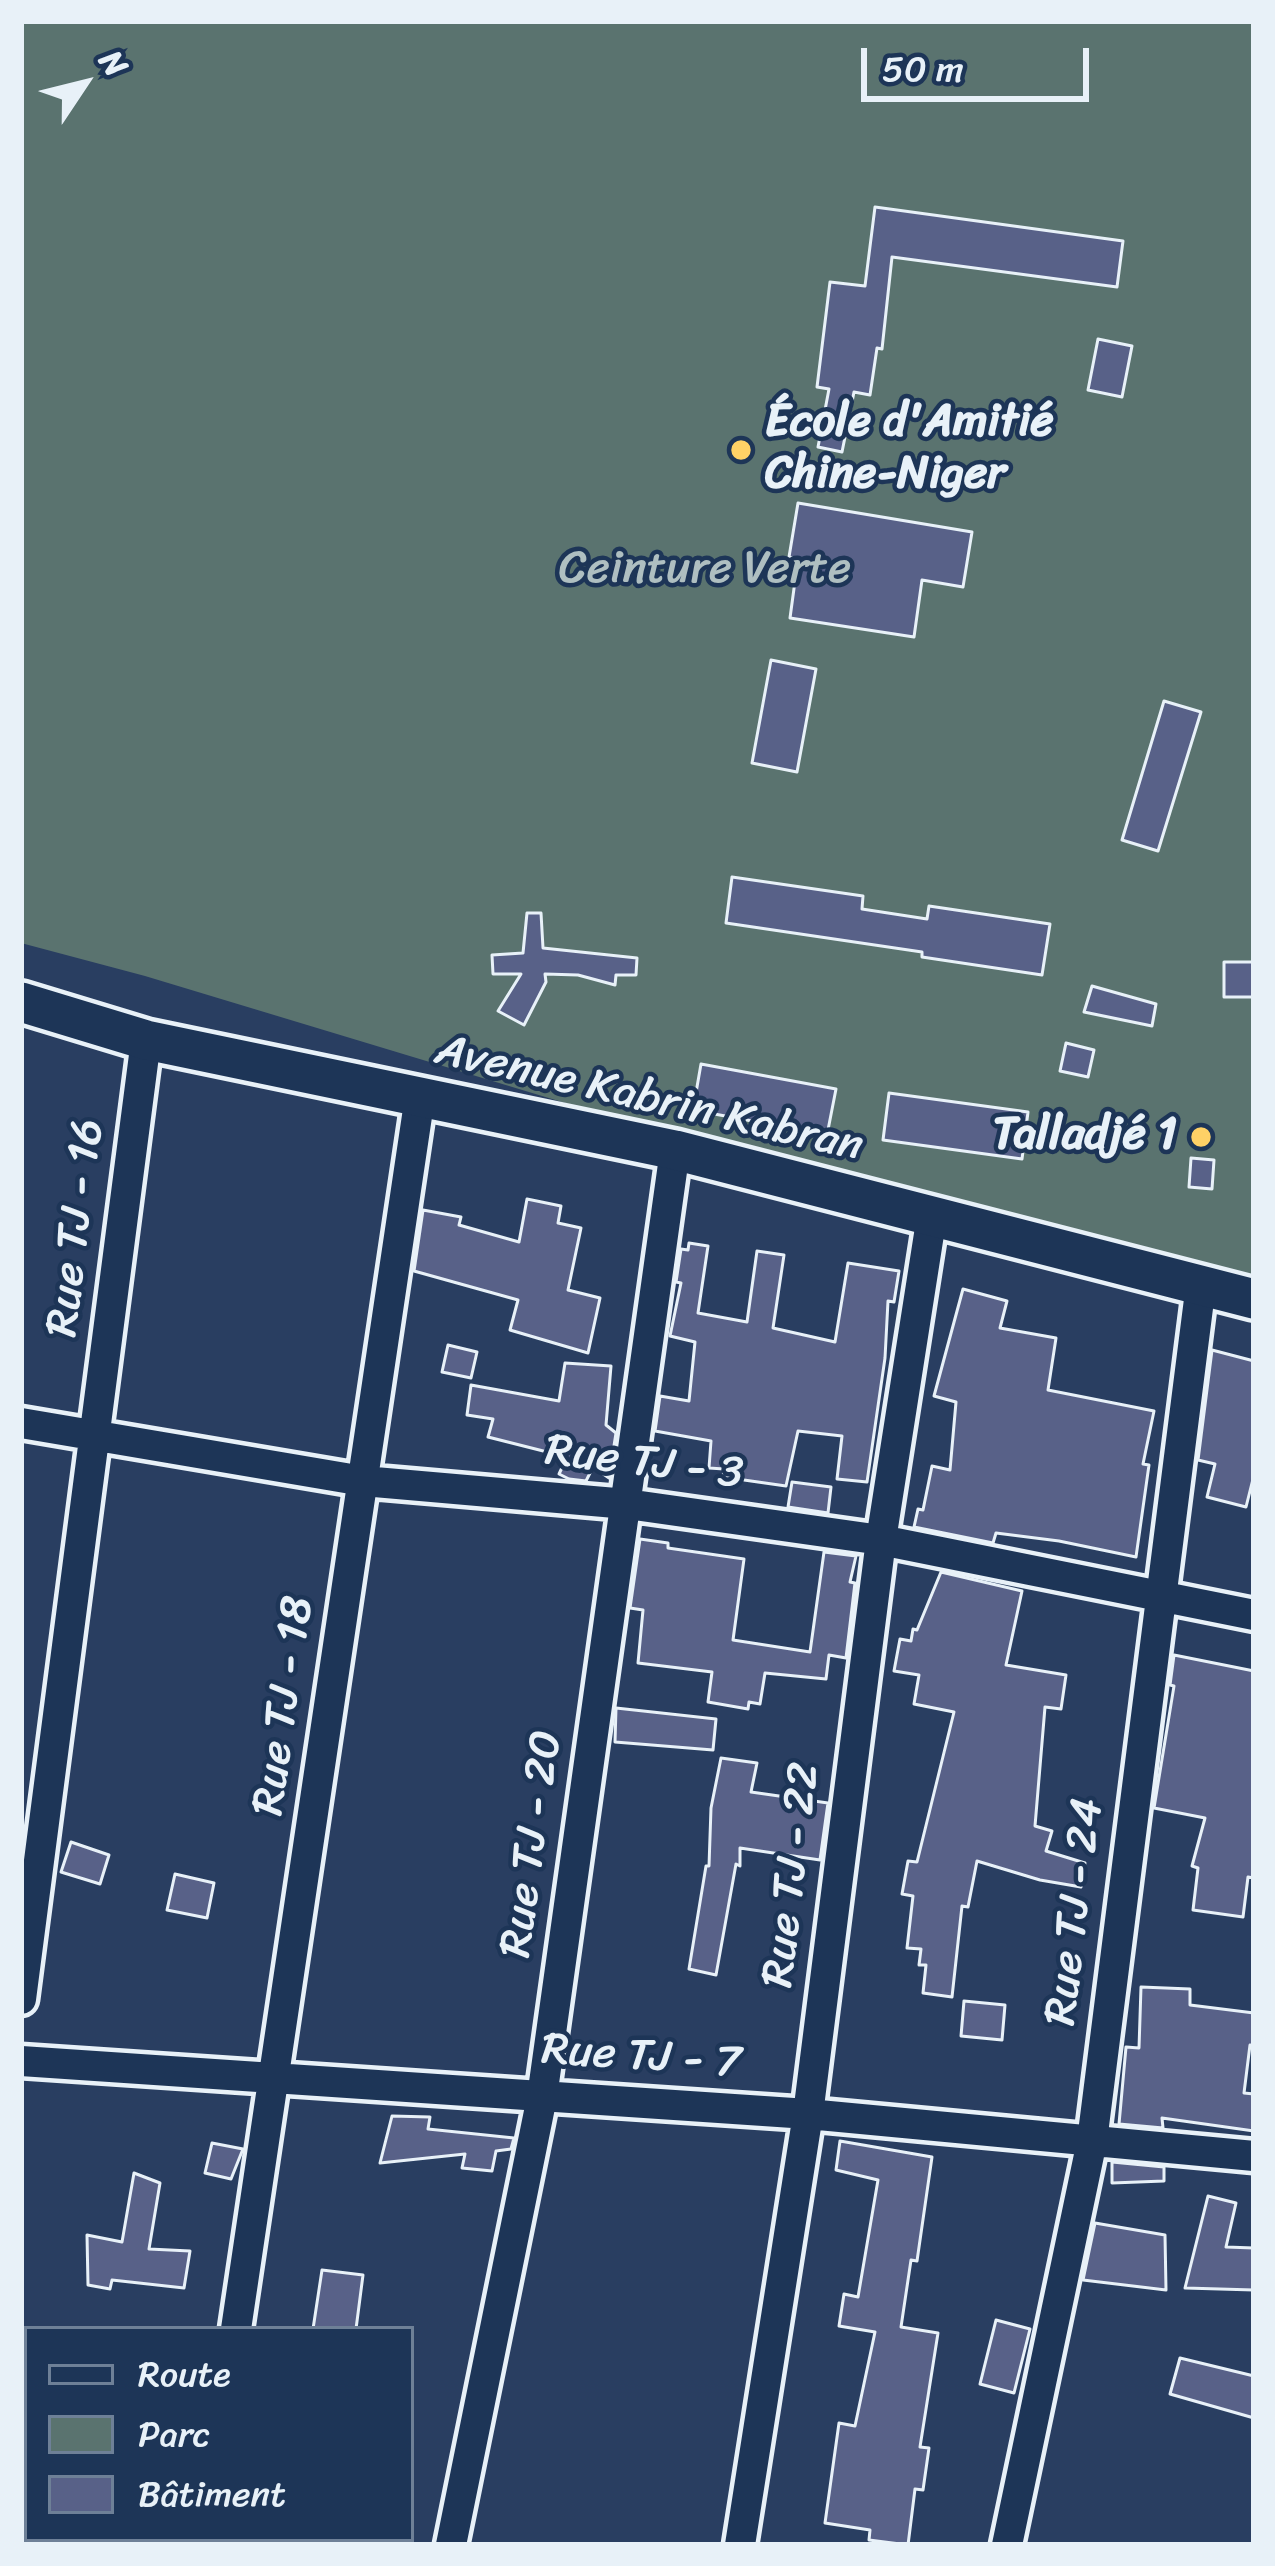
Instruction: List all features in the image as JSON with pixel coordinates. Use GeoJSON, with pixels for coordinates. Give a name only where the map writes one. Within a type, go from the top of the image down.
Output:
{"type":"FeatureCollection","features":[{"type":"Feature","properties":{"kind":"street","name":"Avenue Kabrin Kabran"},"geometry":{"type":"LineString","coordinates":[[21,1002],[146,1040],[675,1150],[1254,1299]]}},
{"type":"Feature","properties":{"kind":"street","name":"Rue TJ - 16"},"geometry":{"type":"LineString","coordinates":[[21,1999],[146,1040]]}},
{"type":"Feature","properties":{"kind":"street","name":"Rue TJ - 18"},"geometry":{"type":"LineString","coordinates":[[236,2326],[420,1096]]}},
{"type":"Feature","properties":{"kind":"street","name":"Rue TJ - 20"},"geometry":{"type":"LineString","coordinates":[[451,2545],[542,2097],[675,1150]]}},
{"type":"Feature","properties":{"kind":"street","name":"Rue TJ - 22"},"geometry":{"type":"LineString","coordinates":[[740,2545],[808,2114],[881,1540],[932,1215]]}},
{"type":"Feature","properties":{"kind":"street","name":"Rue TJ - 24"},"geometry":{"type":"LineString","coordinates":[[1007,2545],[1092,2141],[1201,1284]]}},
{"type":"Feature","properties":{"kind":"street","name":"Rue TJ - 3"},"geometry":{"type":"LineString","coordinates":[[21,1423],[363,1481],[627,1504],[881,1540],[1254,1615]]}},
{"type":"Feature","properties":{"kind":"street","name":"Rue TJ - 7"},"geometry":{"type":"LineString","coordinates":[[21,2061],[808,2114],[1254,2156]]}},
{"type":"Feature","properties":{"kind":"green space","name":"Ceinture Verte"},"geometry":{"type":"Polygon","coordinates":[[[21,21],[1254,21],[1254,1276],[648,1128],[21,943],[21,21]]]}},
{"type":"Feature","properties":{"kind":"building"},"geometry":{"type":"Polygon","coordinates":[[[875,207],[1123,241],[1117,287],[892,257],[882,349],[877,348],[870,395],[854,392],[842,452],[818,447],[829,389],[817,387],[830,282],[865,286],[875,207]]]}},
{"type":"Feature","properties":{"kind":"building"},"geometry":{"type":"Polygon","coordinates":[[[1098,339],[1132,346],[1122,397],[1088,390],[1098,339]]]}},
{"type":"Feature","properties":{"kind":"building"},"geometry":{"type":"Polygon","coordinates":[[[798,503],[972,532],[963,587],[922,580],[914,637],[790,618],[798,559],[789,557],[798,503]]]}},
{"type":"Feature","properties":{"kind":"building"},"geometry":{"type":"Polygon","coordinates":[[[771,660],[816,669],[797,772],[752,763],[771,660]]]}},
{"type":"Feature","properties":{"kind":"building"},"geometry":{"type":"Polygon","coordinates":[[[1164,701],[1201,712],[1158,851],[1122,840],[1164,701]]]}},
{"type":"Feature","properties":{"kind":"building"},"geometry":{"type":"Polygon","coordinates":[[[732,877],[863,896],[862,909],[927,919],[929,906],[1050,924],[1042,975],[726,923],[732,877]]]}},
{"type":"Feature","properties":{"kind":"building"},"geometry":{"type":"Polygon","coordinates":[[[527,913],[541,913],[543,948],[637,958],[636,975],[616,975],[615,985],[578,975],[545,974],[546,982],[524,1025],[498,1011],[521,974],[493,974],[492,955],[523,953],[527,913]]]}},
{"type":"Feature","properties":{"kind":"building"},"geometry":{"type":"Polygon","coordinates":[[[1224,962],[1254,962],[1254,997],[1224,997],[1224,962]]]}},
{"type":"Feature","properties":{"kind":"building"},"geometry":{"type":"Polygon","coordinates":[[[1092,986],[1156,1004],[1152,1026],[1084,1012],[1092,986]]]}},
{"type":"Feature","properties":{"kind":"building"},"geometry":{"type":"Polygon","coordinates":[[[1066,1043],[1094,1050],[1088,1077],[1060,1071],[1066,1043]]]}},
{"type":"Feature","properties":{"kind":"building"},"geometry":{"type":"Polygon","coordinates":[[[701,1064],[836,1089],[827,1135],[693,1110],[701,1064]]]}},
{"type":"Feature","properties":{"kind":"building"},"geometry":{"type":"Polygon","coordinates":[[[889,1093],[1028,1112],[1022,1159],[883,1140],[889,1093]]]}},
{"type":"Feature","properties":{"kind":"building"},"geometry":{"type":"Polygon","coordinates":[[[1191,1158],[1214,1160],[1212,1189],[1189,1187],[1191,1158]]]}},
{"type":"Feature","properties":{"kind":"building"},"geometry":{"type":"Polygon","coordinates":[[[527,1199],[561,1206],[558,1223],[581,1228],[568,1290],[600,1298],[588,1353],[510,1330],[518,1300],[414,1271],[423,1210],[461,1217],[459,1225],[519,1242],[527,1199]]]}},
{"type":"Feature","properties":{"kind":"building"},"geometry":{"type":"Polygon","coordinates":[[[689,1243],[708,1246],[698,1313],[747,1322],[757,1251],[784,1255],[773,1328],[835,1342],[848,1263],[899,1271],[894,1302],[888,1301],[867,1482],[837,1479],[842,1436],[798,1431],[786,1486],[723,1477],[724,1469],[709,1468],[711,1441],[655,1431],[660,1396],[689,1401],[695,1342],[670,1336],[681,1283],[676,1282],[681,1249],[688,1250],[689,1243]]]}},
{"type":"Feature","properties":{"kind":"building"},"geometry":{"type":"Polygon","coordinates":[[[963,1289],[1007,1301],[1000,1328],[1056,1338],[1048,1390],[1154,1411],[1143,1464],[1149,1465],[1136,1557],[1059,1541],[996,1533],[993,1543],[914,1527],[918,1509],[923,1510],[932,1466],[950,1470],[956,1402],[934,1396],[963,1289]]]}},
{"type":"Feature","properties":{"kind":"building"},"geometry":{"type":"Polygon","coordinates":[[[448,1345],[477,1352],[471,1378],[442,1372],[448,1345]]]}},
{"type":"Feature","properties":{"kind":"building"},"geometry":{"type":"Polygon","coordinates":[[[1212,1350],[1254,1361],[1254,1475],[1246,1507],[1207,1497],[1215,1464],[1198,1460],[1212,1350]]]}},
{"type":"Feature","properties":{"kind":"building"},"geometry":{"type":"Polygon","coordinates":[[[565,1363],[611,1366],[606,1425],[616,1433],[609,1478],[593,1467],[586,1481],[569,1479],[559,1474],[567,1457],[488,1437],[493,1419],[467,1415],[471,1385],[559,1401],[565,1363]]]}},
{"type":"Feature","properties":{"kind":"building"},"geometry":{"type":"Polygon","coordinates":[[[792,1482],[831,1487],[828,1513],[788,1507],[792,1482]]]}},
{"type":"Feature","properties":{"kind":"building"},"geometry":{"type":"Polygon","coordinates":[[[640,1539],[744,1559],[733,1640],[810,1652],[824,1552],[856,1556],[846,1658],[829,1655],[826,1679],[765,1673],[760,1704],[749,1702],[748,1709],[708,1702],[712,1672],[638,1663],[643,1610],[630,1608],[640,1539]]]}},
{"type":"Feature","properties":{"kind":"building"},"geometry":{"type":"Polygon","coordinates":[[[941,1572],[1022,1591],[1006,1665],[1066,1675],[1061,1709],[1045,1707],[1035,1826],[1052,1831],[1046,1851],[1085,1863],[1081,1887],[977,1861],[968,1907],[962,1906],[952,1997],[923,1993],[926,1965],[919,1965],[921,1949],[907,1948],[913,1896],[902,1894],[908,1861],[917,1862],[954,1712],[914,1704],[919,1675],[894,1671],[900,1639],[911,1641],[941,1572]]]}},
{"type":"Feature","properties":{"kind":"building"},"geometry":{"type":"Polygon","coordinates":[[[1174,1655],[1254,1671],[1254,1878],[1248,1877],[1243,1917],[1193,1910],[1198,1868],[1192,1866],[1205,1818],[1154,1808],[1174,1686],[1170,1685],[1174,1655]]]}},
{"type":"Feature","properties":{"kind":"building"},"geometry":{"type":"Polygon","coordinates":[[[616,1708],[716,1719],[713,1750],[615,1742],[616,1708]]]}},
{"type":"Feature","properties":{"kind":"building"},"geometry":{"type":"Polygon","coordinates":[[[721,1758],[757,1763],[751,1792],[828,1803],[820,1860],[740,1848],[716,1975],[689,1969],[709,1866],[711,1808],[721,1758]]]}},
{"type":"Feature","properties":{"kind":"building"},"geometry":{"type":"Polygon","coordinates":[[[71,1842],[109,1855],[100,1884],[61,1872],[71,1842]]]}},
{"type":"Feature","properties":{"kind":"building"},"geometry":{"type":"Polygon","coordinates":[[[175,1874],[214,1883],[207,1918],[167,1910],[175,1874]]]}},
{"type":"Feature","properties":{"kind":"building"},"geometry":{"type":"Polygon","coordinates":[[[1141,1987],[1190,1989],[1190,2005],[1254,2013],[1254,2046],[1250,2045],[1244,2093],[1254,2094],[1254,2131],[1162,2118],[1163,2128],[1119,2124],[1126,2047],[1139,2048],[1141,1987]]]}},
{"type":"Feature","properties":{"kind":"building"},"geometry":{"type":"Polygon","coordinates":[[[964,2001],[1005,2005],[1002,2040],[961,2036],[964,2001]]]}},
{"type":"Feature","properties":{"kind":"building"},"geometry":{"type":"Polygon","coordinates":[[[392,2116],[430,2117],[428,2129],[514,2138],[511,2149],[496,2151],[492,2171],[462,2168],[465,2154],[380,2163],[392,2116]]]}},
{"type":"Feature","properties":{"kind":"building"},"geometry":{"type":"Polygon","coordinates":[[[840,2141],[932,2157],[917,2261],[911,2260],[901,2327],[938,2333],[920,2447],[929,2448],[923,2490],[915,2489],[908,2545],[869,2540],[870,2530],[825,2523],[839,2423],[855,2426],[875,2332],[839,2326],[844,2294],[858,2297],[878,2180],[836,2170],[840,2141]]]}},
{"type":"Feature","properties":{"kind":"building"},"geometry":{"type":"Polygon","coordinates":[[[212,2143],[243,2149],[231,2179],[205,2173],[212,2143]]]}},
{"type":"Feature","properties":{"kind":"building"},"geometry":{"type":"Polygon","coordinates":[[[1112,2162],[1164,2167],[1164,2181],[1112,2183],[1112,2162]]]}},
{"type":"Feature","properties":{"kind":"building"},"geometry":{"type":"Polygon","coordinates":[[[134,2173],[160,2183],[149,2249],[190,2251],[184,2288],[112,2280],[110,2289],[88,2285],[87,2235],[122,2242],[134,2173]]]}},
{"type":"Feature","properties":{"kind":"building"},"geometry":{"type":"Polygon","coordinates":[[[1208,2196],[1236,2203],[1226,2247],[1254,2248],[1254,2290],[1185,2288],[1208,2196]]]}},
{"type":"Feature","properties":{"kind":"building"},"geometry":{"type":"Polygon","coordinates":[[[1095,2223],[1165,2235],[1166,2290],[1083,2280],[1095,2223]]]}},
{"type":"Feature","properties":{"kind":"building"},"geometry":{"type":"Polygon","coordinates":[[[322,2270],[363,2275],[356,2326],[313,2326],[322,2270]]]}},
{"type":"Feature","properties":{"kind":"building"},"geometry":{"type":"Polygon","coordinates":[[[996,2320],[1030,2329],[1014,2393],[980,2384],[996,2320]]]}},
{"type":"Feature","properties":{"kind":"building"},"geometry":{"type":"Polygon","coordinates":[[[1180,2358],[1254,2376],[1254,2418],[1170,2394],[1180,2358]]]}},
{"type":"Feature","properties":{"kind":"place","name":"École d'Amitié Chine-Niger"},"geometry":{"type":"Point","coordinates":[741,450]}},
{"type":"Feature","properties":{"kind":"place","name":"Talladjé 1"},"geometry":{"type":"Point","coordinates":[1201,1137]}}]}
